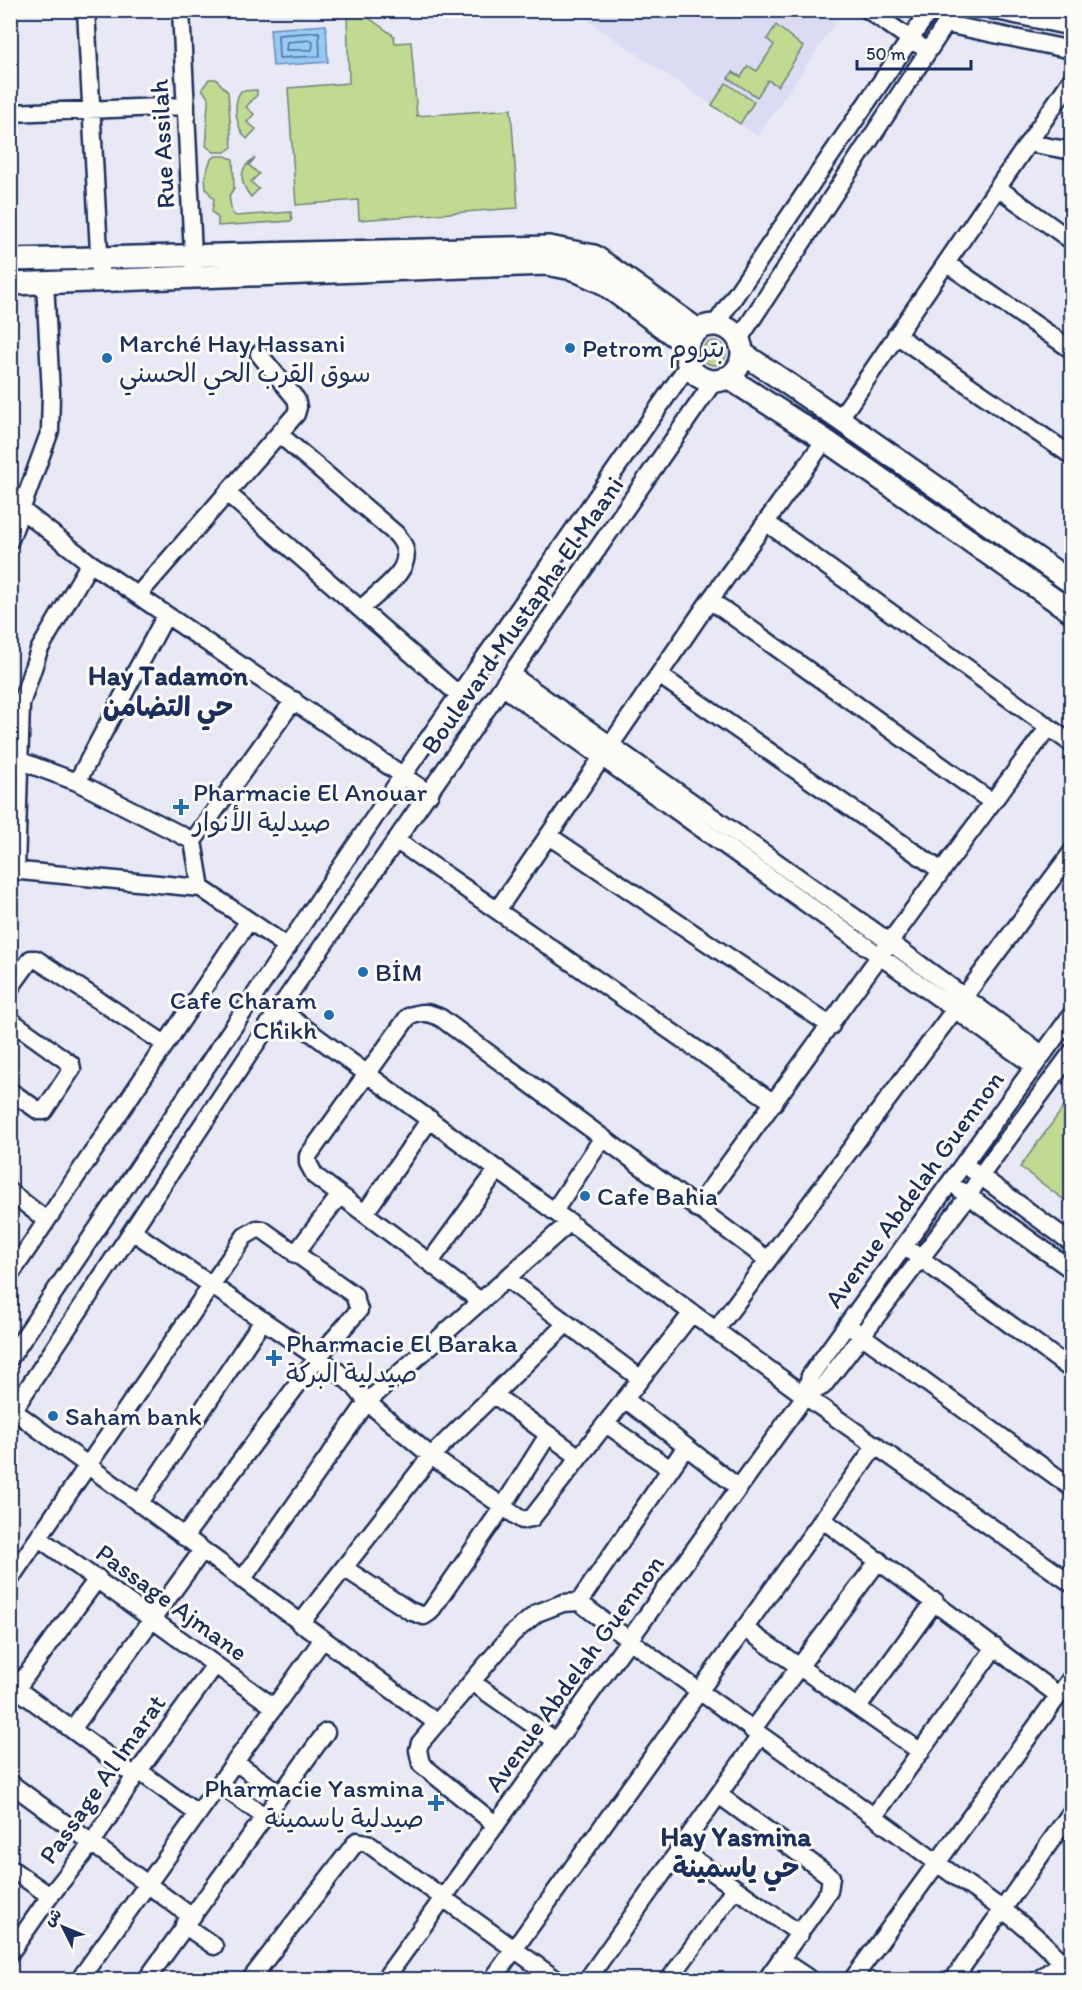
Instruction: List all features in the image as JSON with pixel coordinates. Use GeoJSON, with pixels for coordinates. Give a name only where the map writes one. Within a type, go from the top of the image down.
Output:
{"type":"FeatureCollection","features":[{"type":"Feature","properties":{"kind":"main road"},"geometry":{"type":"LineString","coordinates":[[10,284],[101,280],[194,266],[549,247],[594,256],[611,266],[697,341],[699,376],[721,379],[824,440],[1071,612]]}},
{"type":"Feature","properties":{"kind":"main road"},"geometry":{"type":"LineString","coordinates":[[10,260],[98,256],[194,266]]}},
{"type":"Feature","properties":{"kind":"main road"},"geometry":{"type":"LineString","coordinates":[[697,341],[729,329],[740,346],[884,452],[1071,583]]}},
{"type":"Feature","properties":{"kind":"main road"},"geometry":{"type":"LineString","coordinates":[[721,379],[736,370],[740,346]]}},
{"type":"Feature","properties":{"kind":"main road"},"geometry":{"type":"LineString","coordinates":[[824,440],[839,417]]}},
{"type":"Feature","properties":{"kind":"street"},"geometry":{"type":"LineString","coordinates":[[86,10],[101,280]]}},
{"type":"Feature","properties":{"kind":"street","name":"Rue Assilah"},"geometry":{"type":"LineString","coordinates":[[181,10],[194,266]]}},
{"type":"Feature","properties":{"kind":"street"},"geometry":{"type":"LineString","coordinates":[[868,10],[927,51]]}},
{"type":"Feature","properties":{"kind":"street","name":"Boulevard Mustapha El Maani"},"geometry":{"type":"LineString","coordinates":[[10,1358],[697,341],[930,10]]}},
{"type":"Feature","properties":{"kind":"street"},"geometry":{"type":"LineString","coordinates":[[992,10],[1071,27]]}},
{"type":"Feature","properties":{"kind":"street"},"geometry":{"type":"LineString","coordinates":[[740,346],[834,192],[950,17],[1071,50]]}},
{"type":"Feature","properties":{"kind":"street"},"geometry":{"type":"LineString","coordinates":[[839,417],[1071,79]]}},
{"type":"Feature","properties":{"kind":"street"},"geometry":{"type":"LineString","coordinates":[[10,113],[186,106]]}},
{"type":"Feature","properties":{"kind":"street"},"geometry":{"type":"LineString","coordinates":[[1028,142],[1071,151]]}},
{"type":"Feature","properties":{"kind":"street"},"geometry":{"type":"LineString","coordinates":[[813,179],[834,192]]}},
{"type":"Feature","properties":{"kind":"street"},"geometry":{"type":"LineString","coordinates":[[998,188],[1071,241]]}},
{"type":"Feature","properties":{"kind":"street"},"geometry":{"type":"LineString","coordinates":[[946,263],[1071,350]]}},
{"type":"Feature","properties":{"kind":"street"},"geometry":{"type":"LineString","coordinates":[[10,540],[23,512],[50,431],[51,384],[45,282]]}},
{"type":"Feature","properties":{"kind":"street"},"geometry":{"type":"LineString","coordinates":[[896,335],[1071,456]]}},
{"type":"Feature","properties":{"kind":"street"},"geometry":{"type":"LineString","coordinates":[[138,595],[296,414],[296,399],[259,354]]}},
{"type":"Feature","properties":{"kind":"street","name":"Boulevard Mustapha El Maani"},"geometry":{"type":"LineString","coordinates":[[12,1411],[279,1009],[721,379]]}},
{"type":"Feature","properties":{"kind":"street"},"geometry":{"type":"LineString","coordinates":[[279,434],[396,534],[406,548],[408,557],[402,569],[362,608]]}},
{"type":"Feature","properties":{"kind":"street"},"geometry":{"type":"LineString","coordinates":[[498,909],[710,600],[824,440]]}},
{"type":"Feature","properties":{"kind":"street"},"geometry":{"type":"LineString","coordinates":[[227,493],[362,608],[459,695]]}},
{"type":"Feature","properties":{"kind":"street"},"geometry":{"type":"LineString","coordinates":[[23,512],[90,563],[430,794]]}},
{"type":"Feature","properties":{"kind":"street"},"geometry":{"type":"LineString","coordinates":[[767,523],[1071,744]]}},
{"type":"Feature","properties":{"kind":"street"},"geometry":{"type":"LineString","coordinates":[[90,563],[39,650],[26,682],[19,718],[13,870],[201,888],[288,947]]}},
{"type":"Feature","properties":{"kind":"street"},"geometry":{"type":"LineString","coordinates":[[710,600],[992,802]]}},
{"type":"Feature","properties":{"kind":"street"},"geometry":{"type":"LineString","coordinates":[[77,782],[166,615]]}},
{"type":"Feature","properties":{"kind":"street"},"geometry":{"type":"LineString","coordinates":[[659,675],[940,870]]}},
{"type":"Feature","properties":{"kind":"street"},"geometry":{"type":"LineString","coordinates":[[507,681],[886,949],[1038,1060]]}},
{"type":"Feature","properties":{"kind":"street"},"geometry":{"type":"LineString","coordinates":[[201,888],[193,842],[294,700]]}},
{"type":"Feature","properties":{"kind":"street"},"geometry":{"type":"LineString","coordinates":[[696,1208],[831,1026],[940,870],[1049,727]]}},
{"type":"Feature","properties":{"kind":"street"},"geometry":{"type":"LineString","coordinates":[[18,760],[77,782],[193,842]]}},
{"type":"Feature","properties":{"kind":"street"},"geometry":{"type":"LineString","coordinates":[[549,836],[831,1026]]}},
{"type":"Feature","properties":{"kind":"street"},"geometry":{"type":"LineString","coordinates":[[397,841],[774,1103]]}},
{"type":"Feature","properties":{"kind":"street"},"geometry":{"type":"LineString","coordinates":[[716,1330],[1071,852]]}},
{"type":"Feature","properties":{"kind":"street"},"geometry":{"type":"LineString","coordinates":[[10,1275],[248,922]]}},
{"type":"Feature","properties":{"kind":"street"},"geometry":{"type":"LineString","coordinates":[[10,988],[31,959],[36,959],[165,1044]]}},
{"type":"Feature","properties":{"kind":"street"},"geometry":{"type":"LineString","coordinates":[[279,1009],[805,1396],[1071,1584]]}},
{"type":"Feature","properties":{"kind":"street"},"geometry":{"type":"LineString","coordinates":[[479,1300],[315,1176],[308,1164],[308,1156],[366,1072],[408,1017],[417,1013],[430,1013],[441,1018],[768,1260]]}},
{"type":"Feature","properties":{"kind":"street","name":"Avenue Abdelah Guennon"},"geometry":{"type":"LineString","coordinates":[[384,1980],[805,1396],[810,1376],[1071,1014]]}},
{"type":"Feature","properties":{"kind":"street"},"geometry":{"type":"LineString","coordinates":[[10,1020],[71,1064],[72,1069],[44,1111],[39,1111],[10,1092]]}},
{"type":"Feature","properties":{"kind":"street","name":"Avenue Abdelah Guennon"},"geometry":{"type":"LineString","coordinates":[[805,1396],[822,1386],[862,1335],[969,1195],[981,1175],[1071,1052]]}},
{"type":"Feature","properties":{"kind":"street"},"geometry":{"type":"LineString","coordinates":[[365,1214],[430,1119]]}},
{"type":"Feature","properties":{"kind":"street"},"geometry":{"type":"LineString","coordinates":[[555,1211],[602,1139]]}},
{"type":"Feature","properties":{"kind":"street"},"geometry":{"type":"LineString","coordinates":[[964,1164],[1071,1243]]}},
{"type":"Feature","properties":{"kind":"street"},"geometry":{"type":"LineString","coordinates":[[430,1262],[498,1169]]}},
{"type":"Feature","properties":{"kind":"street"},"geometry":{"type":"LineString","coordinates":[[949,1184],[969,1195],[1071,1270]]}},
{"type":"Feature","properties":{"kind":"street"},"geometry":{"type":"LineString","coordinates":[[10,1192],[46,1220]]}},
{"type":"Feature","properties":{"kind":"street"},"geometry":{"type":"LineString","coordinates":[[295,1254],[340,1195]]}},
{"type":"Feature","properties":{"kind":"street"},"geometry":{"type":"LineString","coordinates":[[242,1580],[367,1402],[479,1300],[570,1222]]}},
{"type":"Feature","properties":{"kind":"street"},"geometry":{"type":"LineString","coordinates":[[10,1578],[245,1236],[257,1229],[354,1295],[359,1305],[358,1310],[318,1357],[184,1537]]}},
{"type":"Feature","properties":{"kind":"street"},"geometry":{"type":"LineString","coordinates":[[132,1231],[318,1357],[355,1387],[367,1402],[431,1456],[502,1509],[522,1520],[532,1518],[692,1313]]}},
{"type":"Feature","properties":{"kind":"street"},"geometry":{"type":"LineString","coordinates":[[904,1246],[1071,1370]]}},
{"type":"Feature","properties":{"kind":"street"},"geometry":{"type":"LineString","coordinates":[[506,1278],[641,1379]]}},
{"type":"Feature","properties":{"kind":"street"},"geometry":{"type":"LineString","coordinates":[[139,1504],[263,1320]]}},
{"type":"Feature","properties":{"kind":"street"},"geometry":{"type":"LineString","coordinates":[[300,1624],[431,1456],[566,1324]]}},
{"type":"Feature","properties":{"kind":"street"},"geometry":{"type":"LineString","coordinates":[[847,1325],[1071,1488]]}},
{"type":"Feature","properties":{"kind":"street"},"geometry":{"type":"LineString","coordinates":[[493,1394],[579,1457]]}},
{"type":"Feature","properties":{"kind":"street"},"geometry":{"type":"LineString","coordinates":[[625,1399],[739,1488]]}},
{"type":"Feature","properties":{"kind":"street"},"geometry":{"type":"LineString","coordinates":[[12,1411],[438,1723]]}},
{"type":"Feature","properties":{"kind":"street"},"geometry":{"type":"LineString","coordinates":[[606,1424],[669,1468]]}},
{"type":"Feature","properties":{"kind":"street"},"geometry":{"type":"LineString","coordinates":[[345,1568],[410,1611],[424,1616],[430,1612],[502,1509],[548,1435]]}},
{"type":"Feature","properties":{"kind":"street"},"geometry":{"type":"LineString","coordinates":[[492,1980],[876,1445]]}},
{"type":"Feature","properties":{"kind":"street"},"geometry":{"type":"LineString","coordinates":[[579,1602],[669,1468],[685,1448]]}},
{"type":"Feature","properties":{"kind":"street"},"geometry":{"type":"LineString","coordinates":[[822,1519],[935,1601],[1058,1695]]}},
{"type":"Feature","properties":{"kind":"street","name":"Passage Ajmane"},"geometry":{"type":"LineString","coordinates":[[39,1538],[98,1578],[274,1707]]}},
{"type":"Feature","properties":{"kind":"street"},"geometry":{"type":"LineString","coordinates":[[73,1728],[202,1551]]}},
{"type":"Feature","properties":{"kind":"street"},"geometry":{"type":"LineString","coordinates":[[586,1980],[719,1795],[798,1666],[879,1560]]}},
{"type":"Feature","properties":{"kind":"street"},"geometry":{"type":"LineString","coordinates":[[98,1578],[13,1690],[73,1728],[198,1814]]}},
{"type":"Feature","properties":{"kind":"street"},"geometry":{"type":"LineString","coordinates":[[858,1707],[935,1601]]}},
{"type":"Feature","properties":{"kind":"street"},"geometry":{"type":"LineString","coordinates":[[496,1825],[421,1764],[418,1750],[420,1743],[512,1634],[537,1613],[563,1603],[579,1602],[700,1693],[1003,1909],[1068,1964],[1038,1980]]}},
{"type":"Feature","properties":{"kind":"street"},"geometry":{"type":"LineString","coordinates":[[744,1628],[921,1752]]}},
{"type":"Feature","properties":{"kind":"street"},"geometry":{"type":"LineString","coordinates":[[79,1980],[323,1639]]}},
{"type":"Feature","properties":{"kind":"street"},"geometry":{"type":"LineString","coordinates":[[874,1815],[995,1647]]}},
{"type":"Feature","properties":{"kind":"street","name":"Passage Al Imarat"},"geometry":{"type":"LineString","coordinates":[[11,1952],[50,1896],[92,1844],[137,1774],[215,1665]]}},
{"type":"Feature","properties":{"kind":"street"},"geometry":{"type":"LineString","coordinates":[[852,1980],[1071,1677]]}},
{"type":"Feature","properties":{"kind":"street"},"geometry":{"type":"LineString","coordinates":[[472,1682],[556,1741]]}},
{"type":"Feature","properties":{"kind":"street"},"geometry":{"type":"LineString","coordinates":[[146,1980],[326,1732]]}},
{"type":"Feature","properties":{"kind":"street"},"geometry":{"type":"LineString","coordinates":[[235,1762],[281,1794]]}},
{"type":"Feature","properties":{"kind":"street"},"geometry":{"type":"LineString","coordinates":[[10,1783],[147,1886],[214,1946]]}},
{"type":"Feature","properties":{"kind":"street"},"geometry":{"type":"LineString","coordinates":[[219,1784],[265,1816]]}},
{"type":"Feature","properties":{"kind":"street"},"geometry":{"type":"LineString","coordinates":[[719,1795],[831,1877],[829,1891],[766,1980]]}},
{"type":"Feature","properties":{"kind":"street"},"geometry":{"type":"LineString","coordinates":[[953,1980],[1071,1811]]}},
{"type":"Feature","properties":{"kind":"street"},"geometry":{"type":"LineString","coordinates":[[250,1980],[357,1841],[367,1843],[557,1980]]}},
{"type":"Feature","properties":{"kind":"street"},"geometry":{"type":"LineString","coordinates":[[680,1849],[800,1934]]}},
{"type":"Feature","properties":{"kind":"street"},"geometry":{"type":"LineString","coordinates":[[10,1868],[50,1896]]}},
{"type":"Feature","properties":{"kind":"street"},"geometry":{"type":"LineString","coordinates":[[669,1980],[735,1888]]}},
{"type":"Feature","properties":{"kind":"street"},"geometry":{"type":"LineString","coordinates":[[781,1960],[811,1980]]}},
{"type":"Feature","properties":{"kind":"shaded area"},"geometry":{"type":"Polygon","coordinates":[[[597,10],[819,10],[836,22],[758,136],[589,22],[597,10]]]}},
{"type":"Feature","properties":{"kind":"green space"},"geometry":{"type":"Polygon","coordinates":[[[355,10],[394,36],[395,43],[411,42],[417,116],[511,109],[518,208],[359,220],[358,200],[296,205],[288,88],[349,83],[347,14],[355,10]]]}},
{"type":"Feature","properties":{"kind":"green space"},"geometry":{"type":"Polygon","coordinates":[[[776,25],[803,47],[778,86],[768,80],[757,97],[728,78],[733,72],[741,77],[748,66],[757,71],[774,45],[767,39],[776,25]]]}},
{"type":"Feature","properties":{"kind":"green space"},"geometry":{"type":"Polygon","coordinates":[[[209,79],[216,79],[228,92],[232,147],[225,152],[214,152],[206,146],[209,99],[202,89],[209,79]]]}},
{"type":"Feature","properties":{"kind":"green space"},"geometry":{"type":"Polygon","coordinates":[[[726,83],[754,102],[740,124],[712,105],[726,83]]]}},
{"type":"Feature","properties":{"kind":"green space"},"geometry":{"type":"Polygon","coordinates":[[[257,90],[257,95],[246,107],[254,114],[247,122],[256,129],[247,139],[240,129],[236,116],[238,96],[241,91],[257,90]]]}},
{"type":"Feature","properties":{"kind":"green space"},"geometry":{"type":"Polygon","coordinates":[[[216,156],[233,159],[234,188],[229,196],[232,213],[236,216],[291,212],[292,221],[218,226],[218,218],[212,212],[214,199],[206,189],[205,176],[211,159],[216,156]]]}},
{"type":"Feature","properties":{"kind":"green space"},"geometry":{"type":"Polygon","coordinates":[[[255,158],[249,165],[259,174],[251,182],[259,189],[251,197],[244,186],[242,176],[246,166],[255,158]]]}},
{"type":"Feature","properties":{"kind":"green space"},"geometry":{"type":"Polygon","coordinates":[[[714,341],[723,344],[726,353],[723,362],[714,365],[705,362],[702,353],[705,344],[714,341]]]}},
{"type":"Feature","properties":{"kind":"green space"},"geometry":{"type":"Polygon","coordinates":[[[1071,1097],[1071,1205],[1020,1167],[1071,1097]]]}},
{"type":"Feature","properties":{"kind":"water"},"geometry":{"type":"Polygon","coordinates":[[[326,25],[328,62],[273,66],[270,29],[326,25]]]}},
{"type":"Feature","properties":{"kind":"place","name":"Petrom بتروم"},"geometry":{"type":"Point","coordinates":[570,348]}},
{"type":"Feature","properties":{"kind":"place","name":"Marché Hay Hassani سوق القرب الحي الحسني"},"geometry":{"type":"Point","coordinates":[107,358]}},
{"type":"Feature","properties":{"kind":"place","name":"Pharmacie El Anouar صيدلية الأنوار"},"geometry":{"type":"Point","coordinates":[181,807]}},
{"type":"Feature","properties":{"kind":"place","name":"BİM"},"geometry":{"type":"Point","coordinates":[363,972]}},
{"type":"Feature","properties":{"kind":"place","name":"Cafe Charam Chikh"},"geometry":{"type":"Point","coordinates":[329,1015]}},
{"type":"Feature","properties":{"kind":"place","name":"Cafe Bahia"},"geometry":{"type":"Point","coordinates":[585,1196]}},
{"type":"Feature","properties":{"kind":"place","name":"Pharmacie El Baraka صيدلية البركة"},"geometry":{"type":"Point","coordinates":[274,1358]}},
{"type":"Feature","properties":{"kind":"place","name":"Saham bank"},"geometry":{"type":"Point","coordinates":[53,1416]}},
{"type":"Feature","properties":{"kind":"place","name":"Pharmacie Yasmina صيدلية ياسمينة"},"geometry":{"type":"Point","coordinates":[436,1803]}},
{"type":"Feature","properties":{"kind":"district","name":"Hay Tadamon حي التضامن"},"geometry":{"type":"Point","coordinates":[168,690]}},
{"type":"Feature","properties":{"kind":"district","name":"Hay Yasmina حي ياسمينة"},"geometry":{"type":"Point","coordinates":[736,1852]}}]}
